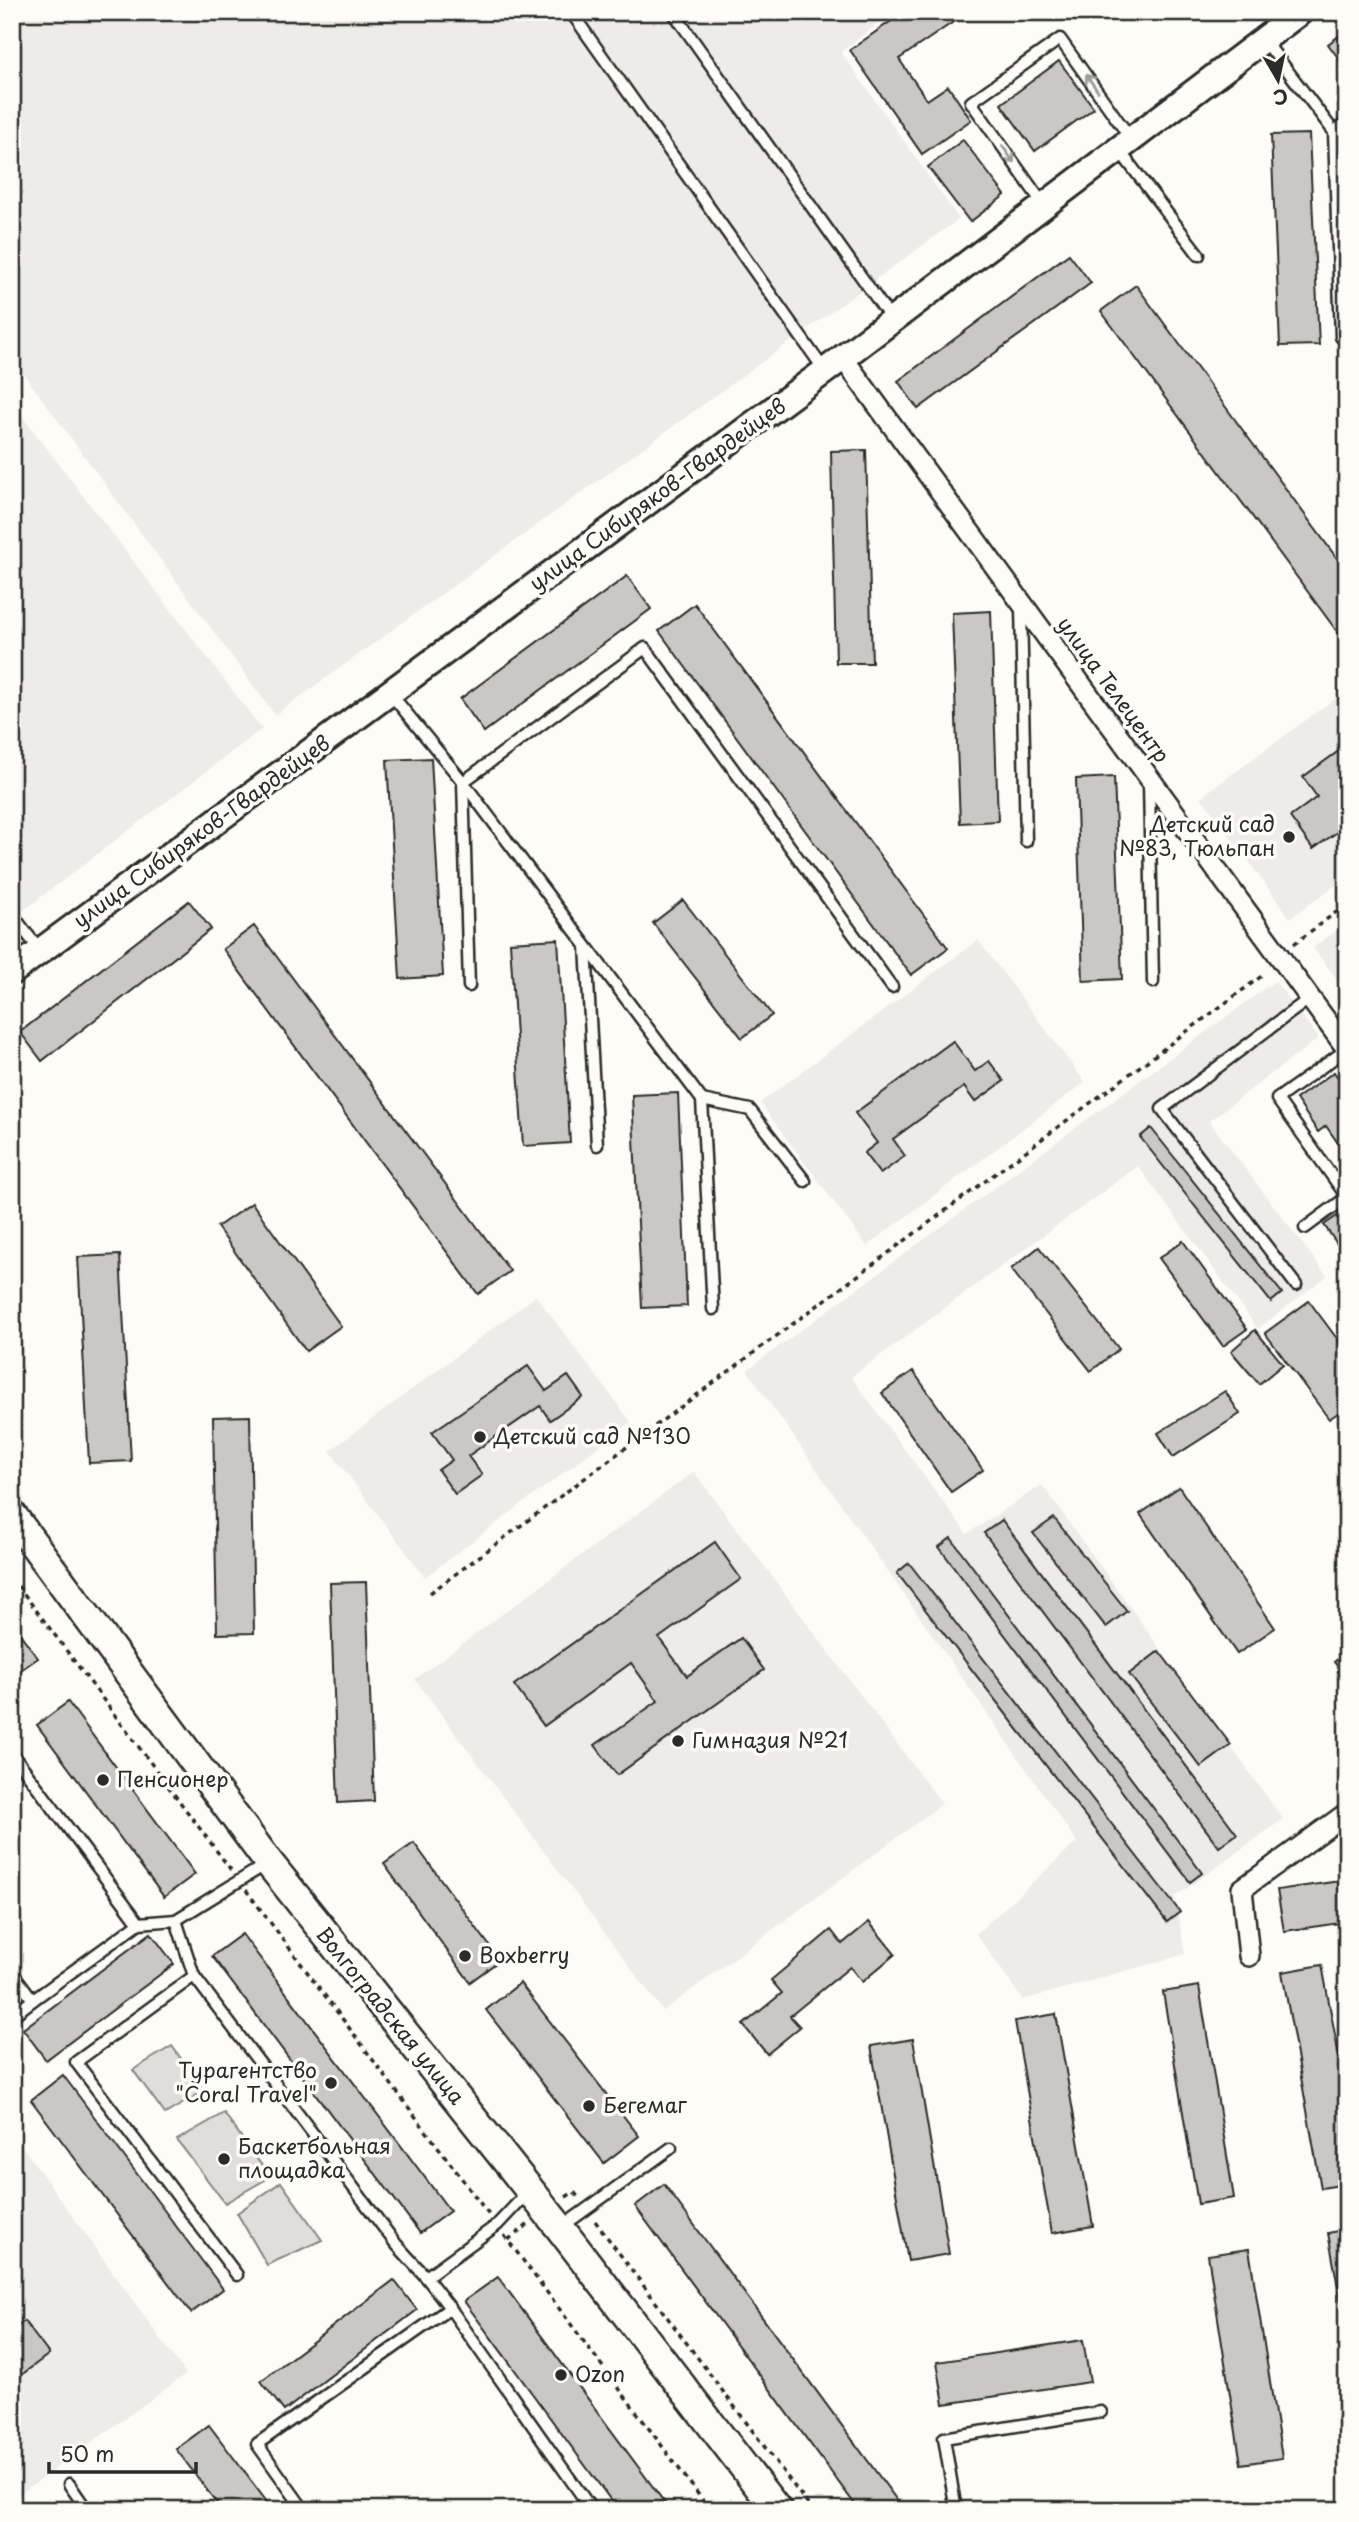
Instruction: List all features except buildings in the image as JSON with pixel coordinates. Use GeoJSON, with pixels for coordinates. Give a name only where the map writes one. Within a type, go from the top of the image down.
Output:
{"type":"FeatureCollection","features":[{"type":"Feature","properties":{"kind":"main road","name":"Волгоградская улица"},"geometry":{"type":"LineString","coordinates":[[12,1515],[269,1863],[560,2228],[777,2510]]}},
{"type":"Feature","properties":{"kind":"street","name":"улица Сибиряков-Гвардейцев"},"geometry":{"type":"LineString","coordinates":[[12,972],[834,365],[1300,12]]}},
{"type":"Feature","properties":{"kind":"street","name":"улица Телецентр"},"geometry":{"type":"LineString","coordinates":[[834,365],[1021,603],[1347,1049]]}},
{"type":"Feature","properties":{"kind":"street"},"geometry":{"type":"LineString","coordinates":[[1249,1956],[1241,1889],[1347,1813]]}},
{"type":"Feature","properties":{"kind":"lane"},"geometry":{"type":"LineString","coordinates":[[571,12],[834,365]]}},
{"type":"Feature","properties":{"kind":"lane"},"geometry":{"type":"LineString","coordinates":[[673,12],[893,320]]}},
{"type":"Feature","properties":{"kind":"lane"},"geometry":{"type":"LineString","coordinates":[[1044,205],[971,102],[1060,39],[1125,144],[1199,255]]}},
{"type":"Feature","properties":{"kind":"lane"},"geometry":{"type":"LineString","coordinates":[[1264,39],[1347,149]]}},
{"type":"Feature","properties":{"kind":"lane"},"geometry":{"type":"LineString","coordinates":[[1334,132],[1347,122]]}},
{"type":"Feature","properties":{"kind":"lane"},"geometry":{"type":"LineString","coordinates":[[1334,132],[1341,337]]}},
{"type":"Feature","properties":{"kind":"lane"},"geometry":{"type":"LineString","coordinates":[[1021,603],[1026,841]]}},
{"type":"Feature","properties":{"kind":"lane"},"geometry":{"type":"LineString","coordinates":[[463,782],[645,648],[892,987]]}},
{"type":"Feature","properties":{"kind":"lane"},"geometry":{"type":"LineString","coordinates":[[390,693],[463,782],[702,1100],[713,1309]]}},
{"type":"Feature","properties":{"kind":"lane"},"geometry":{"type":"LineString","coordinates":[[1149,777],[1153,982]]}},
{"type":"Feature","properties":{"kind":"lane"},"geometry":{"type":"LineString","coordinates":[[463,782],[469,986]]}},
{"type":"Feature","properties":{"kind":"lane"},"geometry":{"type":"LineString","coordinates":[[12,914],[40,951]]}},
{"type":"Feature","properties":{"kind":"lane"},"geometry":{"type":"LineString","coordinates":[[586,946],[597,1145]]}},
{"type":"Feature","properties":{"kind":"lane"},"geometry":{"type":"LineString","coordinates":[[1296,1285],[1162,1109],[1310,998]]}},
{"type":"Feature","properties":{"kind":"lane"},"geometry":{"type":"LineString","coordinates":[[1305,1227],[1347,1197],[1277,1099],[1347,1049]]}},
{"type":"Feature","properties":{"kind":"lane"},"geometry":{"type":"LineString","coordinates":[[702,1100],[750,1110],[805,1181]]}},
{"type":"Feature","properties":{"kind":"lane"},"geometry":{"type":"LineString","coordinates":[[12,1753],[139,1923]]}},
{"type":"Feature","properties":{"kind":"lane"},"geometry":{"type":"LineString","coordinates":[[12,2016],[139,1923],[176,1920],[269,1863]]}},
{"type":"Feature","properties":{"kind":"lane"},"geometry":{"type":"LineString","coordinates":[[176,1920],[194,1976],[396,2244],[450,2308],[592,2510]]}},
{"type":"Feature","properties":{"kind":"lane"},"geometry":{"type":"LineString","coordinates":[[12,1972],[33,2000]]}},
{"type":"Feature","properties":{"kind":"lane"},"geometry":{"type":"LineString","coordinates":[[194,1976],[76,2062],[237,2275]]}},
{"type":"Feature","properties":{"kind":"lane"},"geometry":{"type":"LineString","coordinates":[[560,2228],[671,2148]]}},
{"type":"Feature","properties":{"kind":"lane"},"geometry":{"type":"LineString","coordinates":[[426,2277],[497,2225],[529,2191]]}},
{"type":"Feature","properties":{"kind":"lane"},"geometry":{"type":"LineString","coordinates":[[304,2510],[257,2444],[450,2308]]}},
{"type":"Feature","properties":{"kind":"lane"},"geometry":{"type":"LineString","coordinates":[[956,2510],[944,2438],[1101,2412]]}},
{"type":"Feature","properties":{"kind":"lane"},"geometry":{"type":"LineString","coordinates":[[69,2484],[87,2510]]}},
{"type":"Feature","properties":{"kind":"path"},"geometry":{"type":"LineString","coordinates":[[1294,944],[1347,904]]}},
{"type":"Feature","properties":{"kind":"path"},"geometry":{"type":"LineString","coordinates":[[430,1593],[1263,975]]}},
{"type":"Feature","properties":{"kind":"path"},"geometry":{"type":"LineString","coordinates":[[12,1578],[710,2510]]}},
{"type":"Feature","properties":{"kind":"shaded area"},"geometry":{"type":"Polygon","coordinates":[[[12,12],[893,12],[841,52],[959,219],[275,715],[12,358],[12,12]]]}},
{"type":"Feature","properties":{"kind":"shaded area"},"geometry":{"type":"Polygon","coordinates":[[[12,403],[262,729],[12,919],[12,403]]]}},
{"type":"Feature","properties":{"kind":"shaded area","name":"Детский сад №83, Тюльпан"},"geometry":{"type":"Polygon","coordinates":[[[1347,690],[1347,877],[1290,918],[1201,797],[1347,690]]]}},
{"type":"Feature","properties":{"kind":"shaded area"},"geometry":{"type":"Polygon","coordinates":[[[1347,922],[1347,992],[1313,948],[1347,922]]]}},
{"type":"Feature","properties":{"kind":"shaded area"},"geometry":{"type":"Polygon","coordinates":[[[978,940],[1085,1082],[867,1246],[760,1103],[978,940]]]}},
{"type":"Feature","properties":{"kind":"shaded area"},"geometry":{"type":"Polygon","coordinates":[[[1275,981],[1319,1038],[1209,1121],[1327,1276],[1258,1329],[1138,1166],[851,1377],[967,1534],[1042,1485],[1283,1819],[1175,1897],[1185,1954],[1023,2000],[976,1934],[1077,1842],[747,1370],[1275,981]]]}},
{"type":"Feature","properties":{"kind":"shaded area","name":"Детский сад №130"},"geometry":{"type":"Polygon","coordinates":[[[536,1296],[631,1422],[425,1577],[330,1451],[536,1296]]]}},
{"type":"Feature","properties":{"kind":"shaded area","name":"Гимназия №21"},"geometry":{"type":"Polygon","coordinates":[[[694,1472],[942,1804],[663,2011],[415,1679],[694,1472]]]}},
{"type":"Feature","properties":{"kind":"shaded area"},"geometry":{"type":"Polygon","coordinates":[[[172,2046],[204,2091],[165,2114],[133,2070],[172,2046]]]}},
{"type":"Feature","properties":{"kind":"shaded area","name":"Баскетбольная площадка"},"geometry":{"type":"Polygon","coordinates":[[[224,2113],[270,2177],[225,2203],[177,2140],[224,2113]]]}},
{"type":"Feature","properties":{"kind":"shaded area"},"geometry":{"type":"Polygon","coordinates":[[[12,2132],[186,2374],[12,2500],[12,2132]]]}},
{"type":"Feature","properties":{"kind":"shaded area"},"geometry":{"type":"Polygon","coordinates":[[[281,2182],[322,2240],[267,2265],[237,2213],[281,2182]]]}},
{"type":"Feature","properties":{"kind":"place","name":"Детский сад №83, Тюльпан"},"geometry":{"type":"Point","coordinates":[1289,837]}},
{"type":"Feature","properties":{"kind":"place","name":"Детский сад №130"},"geometry":{"type":"Point","coordinates":[480,1437]}},
{"type":"Feature","properties":{"kind":"place","name":"Гимназия №21"},"geometry":{"type":"Point","coordinates":[678,1741]}},
{"type":"Feature","properties":{"kind":"place","name":"Пенсионер"},"geometry":{"type":"Point","coordinates":[103,1780]}},
{"type":"Feature","properties":{"kind":"place","name":"Boxberry"},"geometry":{"type":"Point","coordinates":[465,1956]}},
{"type":"Feature","properties":{"kind":"place","name":"Турагентство \"Coral Travel\""},"geometry":{"type":"Point","coordinates":[331,2083]}},
{"type":"Feature","properties":{"kind":"place","name":"Бегемаг"},"geometry":{"type":"Point","coordinates":[589,2106]}},
{"type":"Feature","properties":{"kind":"place","name":"Баскетбольная площадка"},"geometry":{"type":"Point","coordinates":[224,2159]}},
{"type":"Feature","properties":{"kind":"place","name":"Ozon"},"geometry":{"type":"Point","coordinates":[561,2375]}}]}
